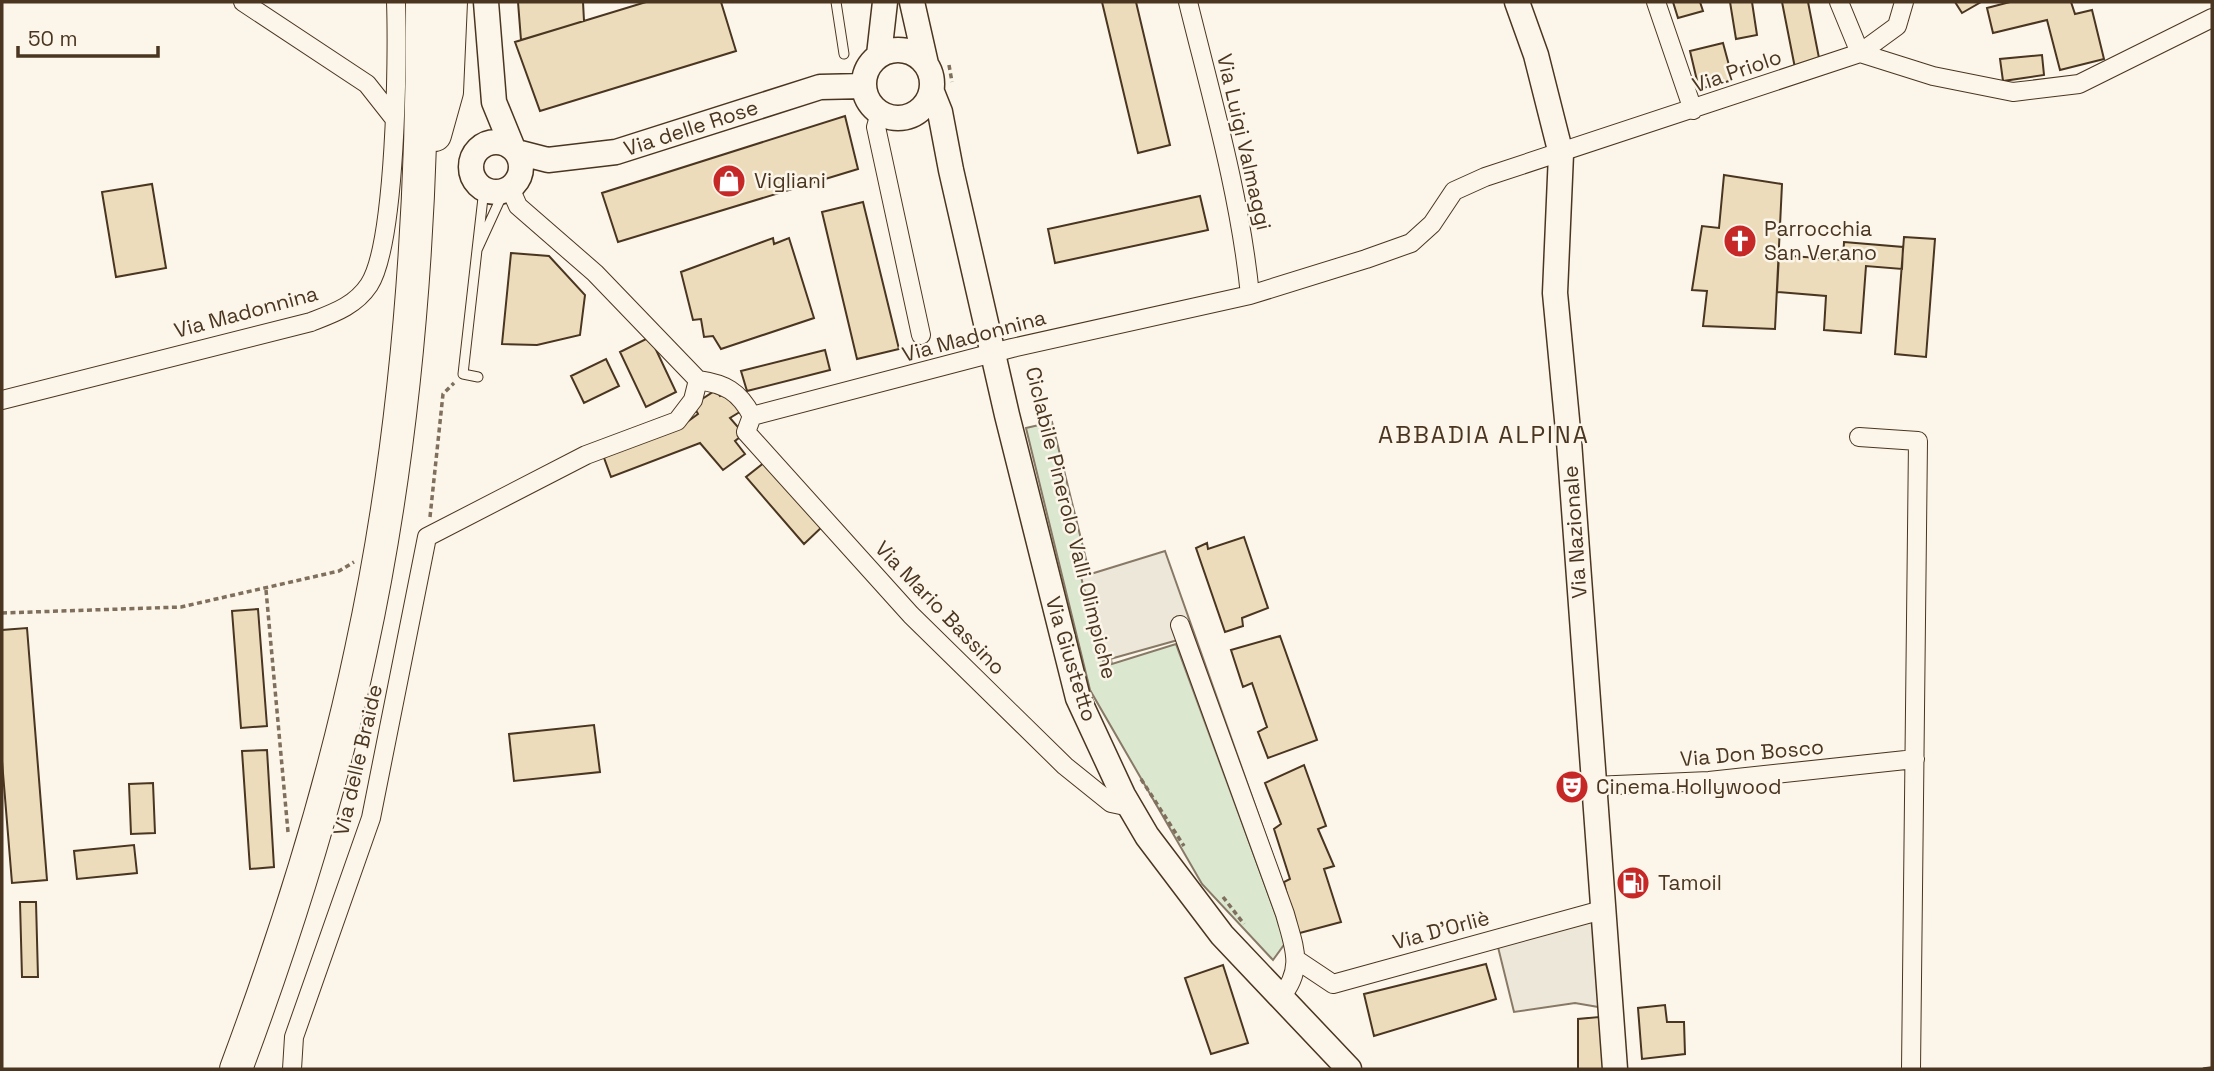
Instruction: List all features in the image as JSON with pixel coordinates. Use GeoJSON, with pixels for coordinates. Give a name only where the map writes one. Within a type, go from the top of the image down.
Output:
{"type":"FeatureCollection","features":[{"type":"Feature","properties":{"kind":"highway"},"geometry":{"type":"LineString","coordinates":[[236,1069],[306,865],[347,713],[382,539],[402,396],[413,272],[422,103],[422,2]]}},
{"type":"Feature","properties":{"kind":"highway"},"geometry":{"type":"LineString","coordinates":[[256,1069],[315,898],[363,725],[406,510],[419,400],[435,135],[436,2]]}},
{"type":"Feature","properties":{"kind":"highway"},"geometry":{"type":"LineString","coordinates":[[435,135],[447,92],[451,2]]}},
{"type":"Feature","properties":{"kind":"street"},"geometry":{"type":"LineString","coordinates":[[243,2],[367,84],[393,117]]}},
{"type":"Feature","properties":{"kind":"street","name":"Via Madonnina"},"geometry":{"type":"LineString","coordinates":[[2,400],[311,322],[350,306],[370,284],[382,247],[393,117],[396,2]]}},
{"type":"Feature","properties":{"kind":"street"},"geometry":{"type":"LineString","coordinates":[[486,2],[494,102],[522,167],[503,187]]}},
{"type":"Feature","properties":{"kind":"street"},"geometry":{"type":"LineString","coordinates":[[879,55],[885,2]]}},
{"type":"Feature","properties":{"kind":"street"},"geometry":{"type":"LineString","coordinates":[[912,2],[926,64]]}},
{"type":"Feature","properties":{"kind":"street","name":"Via Luigi Valmaggi"},"geometry":{"type":"LineString","coordinates":[[1188,2],[1231,175],[1245,247],[1250,295]]}},
{"type":"Feature","properties":{"kind":"street","name":"Via Nazionale"},"geometry":{"type":"LineString","coordinates":[[1517,2],[1536,55],[1561,154],[1555,293],[1615,1069]]}},
{"type":"Feature","properties":{"kind":"street"},"geometry":{"type":"LineString","coordinates":[[1656,2],[1693,110]]}},
{"type":"Feature","properties":{"kind":"street"},"geometry":{"type":"LineString","coordinates":[[1839,2],[1860,53],[1933,76],[2013,92],[2079,84],[2212,18]]}},
{"type":"Feature","properties":{"kind":"street","name":"Via Priolo"},"geometry":{"type":"LineString","coordinates":[[1561,154],[1860,53],[1897,26],[1904,2]]}},
{"type":"Feature","properties":{"kind":"street"},"geometry":{"type":"LineString","coordinates":[[899,49],[919,56],[926,64],[931,72],[932,92],[919,111],[909,117],[899,118],[880,113],[872,106],[864,86],[870,64],[879,55],[899,49]]}},
{"type":"Feature","properties":{"kind":"street","name":"Via delle Rose"},"geometry":{"type":"LineString","coordinates":[[503,187],[472,176],[472,159],[476,151],[491,142],[548,160],[616,152],[820,87],[864,86]]}},
{"type":"Feature","properties":{"kind":"street","name":"Via Giustetto"},"geometry":{"type":"LineString","coordinates":[[932,92],[940,112],[993,354],[1060,636],[1078,698],[1130,807],[1147,836],[1212,922],[1349,1069]]}},
{"type":"Feature","properties":{"kind":"street"},"geometry":{"type":"LineString","coordinates":[[880,113],[876,127],[921,335]]}},
{"type":"Feature","properties":{"kind":"street","name":"Via Giustetto"},"geometry":{"type":"LineString","coordinates":[[909,117],[933,139],[951,170]]}},
{"type":"Feature","properties":{"kind":"street"},"geometry":{"type":"LineString","coordinates":[[503,187],[616,152]]}},
{"type":"Feature","properties":{"kind":"street","name":"Via Madonnina"},"geometry":{"type":"LineString","coordinates":[[752,415],[1012,348],[1250,295],[1411,243],[1432,224],[1454,191],[1485,177],[1561,154]]}},
{"type":"Feature","properties":{"kind":"street"},"geometry":{"type":"LineString","coordinates":[[503,187],[519,206],[595,272],[698,380],[725,384],[743,400],[752,415]]}},
{"type":"Feature","properties":{"kind":"street"},"geometry":{"type":"LineString","coordinates":[[427,537],[586,455],[677,421],[694,400],[698,380]]}},
{"type":"Feature","properties":{"kind":"street","name":"Via Mario Bassino"},"geometry":{"type":"LineString","coordinates":[[752,415],[748,420],[746,432],[911,615],[1065,765],[1111,803],[1130,807]]}},
{"type":"Feature","properties":{"kind":"street"},"geometry":{"type":"LineString","coordinates":[[1859,437],[1918,441],[1911,1069]]}},
{"type":"Feature","properties":{"kind":"street","name":"Via delle Braide"},"geometry":{"type":"LineString","coordinates":[[292,1069],[294,1037],[372,818],[427,537]]}},
{"type":"Feature","properties":{"kind":"street"},"geometry":{"type":"LineString","coordinates":[[1180,625],[1285,914],[1297,960],[1292,984],[1280,998]]}},
{"type":"Feature","properties":{"kind":"street","name":"Via Don Bosco"},"geometry":{"type":"LineString","coordinates":[[1593,786],[1709,781],[1915,759]]}},
{"type":"Feature","properties":{"kind":"street","name":"Via D'Orliè"},"geometry":{"type":"LineString","coordinates":[[1297,960],[1333,984],[1602,910]]}},
{"type":"Feature","properties":{"kind":"lane"},"geometry":{"type":"LineString","coordinates":[[836,2],[844,54]]}},
{"type":"Feature","properties":{"kind":"lane"},"geometry":{"type":"LineString","coordinates":[[477,250],[503,187]]}},
{"type":"Feature","properties":{"kind":"lane"},"geometry":{"type":"LineString","coordinates":[[478,377],[463,374],[477,250],[503,187]]}},
{"type":"Feature","properties":{"kind":"path"},"geometry":{"type":"LineString","coordinates":[[427,537],[443,394],[463,374]]}},
{"type":"Feature","properties":{"kind":"path"},"geometry":{"type":"LineString","coordinates":[[2,613],[181,607],[266,590],[339,571],[359,559]]}},
{"type":"Feature","properties":{"kind":"path"},"geometry":{"type":"LineString","coordinates":[[266,590],[288,832]]}},
{"type":"Feature","properties":{"kind":"path"},"geometry":{"type":"LineString","coordinates":[[1137,772],[1189,853]]}},
{"type":"Feature","properties":{"kind":"path"},"geometry":{"type":"LineString","coordinates":[[1222,896],[1247,928]]}},
{"type":"Feature","properties":{"kind":"green space"},"geometry":{"type":"Polygon","coordinates":[[[1052,422],[1112,664],[1176,644],[1286,942],[1273,960],[1202,884],[1090,690],[1026,428],[1052,422]]]}},
{"type":"Feature","properties":{"kind":"shaded area"},"geometry":{"type":"Polygon","coordinates":[[[1165,551],[1283,884],[1178,640],[1103,661],[1081,577],[1165,551]]]}},
{"type":"Feature","properties":{"kind":"shaded area"},"geometry":{"type":"Polygon","coordinates":[[[1602,910],[1610,1009],[1575,1003],[1514,1012],[1496,939],[1602,910]]]}},
{"type":"Feature","properties":{"kind":"building"},"geometry":{"type":"Polygon","coordinates":[[[518,2],[583,2],[584,21],[521,40],[518,2]]]}},
{"type":"Feature","properties":{"kind":"building"},"geometry":{"type":"Polygon","coordinates":[[[646,2],[721,2],[736,51],[540,111],[515,42],[646,2]]]}},
{"type":"Feature","properties":{"kind":"building"},"geometry":{"type":"Polygon","coordinates":[[[1102,2],[1136,2],[1170,145],[1138,153],[1102,2]]]}},
{"type":"Feature","properties":{"kind":"building"},"geometry":{"type":"Polygon","coordinates":[[[1673,2],[1700,2],[1703,11],[1678,18],[1673,2]]]}},
{"type":"Feature","properties":{"kind":"building"},"geometry":{"type":"Polygon","coordinates":[[[1730,2],[1752,2],[1757,35],[1736,39],[1730,2]]]}},
{"type":"Feature","properties":{"kind":"building"},"geometry":{"type":"Polygon","coordinates":[[[1782,2],[1808,2],[1820,63],[1795,68],[1782,2]]]}},
{"type":"Feature","properties":{"kind":"building"},"geometry":{"type":"Polygon","coordinates":[[[1955,2],[1981,2],[1962,13],[1955,2]]]}},
{"type":"Feature","properties":{"kind":"building"},"geometry":{"type":"Polygon","coordinates":[[[2010,2],[2071,2],[2075,14],[2092,10],[2104,59],[2060,70],[2047,20],[1993,33],[1987,8],[2010,2]]]}},
{"type":"Feature","properties":{"kind":"building"},"geometry":{"type":"Polygon","coordinates":[[[1723,43],[1733,80],[1699,89],[1690,51],[1723,43]]]}},
{"type":"Feature","properties":{"kind":"building"},"geometry":{"type":"Polygon","coordinates":[[[2042,55],[2044,75],[2003,81],[2000,59],[2042,55]]]}},
{"type":"Feature","properties":{"kind":"building","name":"Vigliani"},"geometry":{"type":"Polygon","coordinates":[[[845,116],[858,169],[618,242],[602,193],[845,116]]]}},
{"type":"Feature","properties":{"kind":"building","name":"Parrocchia San Verano"},"geometry":{"type":"Polygon","coordinates":[[[1724,175],[1782,184],[1775,329],[1703,326],[1707,291],[1692,290],[1702,226],[1719,228],[1724,175]]]}},
{"type":"Feature","properties":{"kind":"building"},"geometry":{"type":"Polygon","coordinates":[[[152,184],[166,268],[116,277],[102,192],[152,184]]]}},
{"type":"Feature","properties":{"kind":"building"},"geometry":{"type":"Polygon","coordinates":[[[1200,196],[1208,230],[1055,263],[1048,229],[1200,196]]]}},
{"type":"Feature","properties":{"kind":"building"},"geometry":{"type":"Polygon","coordinates":[[[863,202],[899,349],[857,359],[822,212],[863,202]]]}},
{"type":"Feature","properties":{"kind":"building"},"geometry":{"type":"Polygon","coordinates":[[[1904,237],[1935,239],[1926,357],[1895,354],[1904,237]]]}},
{"type":"Feature","properties":{"kind":"building"},"geometry":{"type":"Polygon","coordinates":[[[773,238],[774,244],[789,238],[814,318],[721,349],[713,336],[704,337],[701,319],[693,320],[681,272],[773,238]]]}},
{"type":"Feature","properties":{"kind":"building"},"geometry":{"type":"Polygon","coordinates":[[[1844,242],[1903,247],[1902,269],[1866,266],[1861,333],[1824,330],[1826,296],[1777,292],[1779,255],[1843,260],[1844,242]]]}},
{"type":"Feature","properties":{"kind":"building"},"geometry":{"type":"Polygon","coordinates":[[[511,253],[549,256],[585,295],[580,335],[537,345],[502,344],[511,253]]]}},
{"type":"Feature","properties":{"kind":"building"},"geometry":{"type":"Polygon","coordinates":[[[650,337],[676,392],[646,407],[620,352],[650,337]]]}},
{"type":"Feature","properties":{"kind":"building"},"geometry":{"type":"Polygon","coordinates":[[[825,350],[830,370],[747,391],[741,371],[825,350]]]}},
{"type":"Feature","properties":{"kind":"building"},"geometry":{"type":"Polygon","coordinates":[[[606,359],[619,386],[584,403],[571,376],[606,359]]]}},
{"type":"Feature","properties":{"kind":"building"},"geometry":{"type":"Polygon","coordinates":[[[716,390],[720,396],[730,391],[743,410],[730,418],[744,434],[735,441],[745,454],[723,470],[700,443],[611,477],[603,455],[680,427],[698,414],[693,405],[716,390]]]}},
{"type":"Feature","properties":{"kind":"building"},"geometry":{"type":"Polygon","coordinates":[[[765,462],[824,525],[804,544],[746,477],[765,462]]]}},
{"type":"Feature","properties":{"kind":"building"},"geometry":{"type":"Polygon","coordinates":[[[1244,537],[1268,608],[1242,618],[1243,626],[1225,632],[1196,548],[1207,543],[1208,549],[1244,537]]]}},
{"type":"Feature","properties":{"kind":"building"},"geometry":{"type":"Polygon","coordinates":[[[258,609],[267,726],[241,728],[232,611],[258,609]]]}},
{"type":"Feature","properties":{"kind":"building"},"geometry":{"type":"Polygon","coordinates":[[[27,628],[47,880],[12,883],[2,761],[2,630],[27,628]]]}},
{"type":"Feature","properties":{"kind":"building"},"geometry":{"type":"Polygon","coordinates":[[[1280,636],[1317,740],[1268,758],[1258,732],[1267,727],[1252,683],[1243,687],[1231,650],[1280,636]]]}},
{"type":"Feature","properties":{"kind":"building"},"geometry":{"type":"Polygon","coordinates":[[[594,725],[600,772],[514,781],[509,734],[594,725]]]}},
{"type":"Feature","properties":{"kind":"building"},"geometry":{"type":"Polygon","coordinates":[[[267,750],[274,867],[250,869],[242,751],[267,750]]]}},
{"type":"Feature","properties":{"kind":"building"},"geometry":{"type":"Polygon","coordinates":[[[1304,765],[1326,826],[1318,829],[1334,866],[1324,869],[1341,922],[1296,934],[1284,882],[1290,879],[1274,829],[1281,824],[1265,783],[1304,765]]]}},
{"type":"Feature","properties":{"kind":"building"},"geometry":{"type":"Polygon","coordinates":[[[153,783],[155,833],[131,834],[129,784],[153,783]]]}},
{"type":"Feature","properties":{"kind":"building"},"geometry":{"type":"Polygon","coordinates":[[[134,845],[137,873],[77,879],[74,851],[134,845]]]}},
{"type":"Feature","properties":{"kind":"building"},"geometry":{"type":"Polygon","coordinates":[[[20,902],[36,902],[38,977],[22,977],[20,902]]]}},
{"type":"Feature","properties":{"kind":"building"},"geometry":{"type":"Polygon","coordinates":[[[1486,964],[1496,999],[1374,1036],[1364,994],[1486,964]]]}},
{"type":"Feature","properties":{"kind":"building"},"geometry":{"type":"Polygon","coordinates":[[[1223,965],[1248,1043],[1211,1054],[1185,978],[1223,965]]]}},
{"type":"Feature","properties":{"kind":"building"},"geometry":{"type":"Polygon","coordinates":[[[1665,1005],[1667,1022],[1684,1022],[1685,1054],[1642,1059],[1638,1008],[1665,1005]]]}},
{"type":"Feature","properties":{"kind":"building"},"geometry":{"type":"Polygon","coordinates":[[[1599,1017],[1604,1069],[1578,1069],[1578,1019],[1599,1017]]]}},
{"type":"Feature","properties":{"kind":"wall"},"geometry":{"type":"LineString","coordinates":[[2204,1069],[2212,1068]]}},
{"type":"Feature","properties":{"kind":"place","name":"Vigliani"},"geometry":{"type":"Point","coordinates":[729,181]}},
{"type":"Feature","properties":{"kind":"place","name":"Parrocchia San Verano"},"geometry":{"type":"Point","coordinates":[1740,241]}},
{"type":"Feature","properties":{"kind":"place","name":"Cinema Hollywood"},"geometry":{"type":"Point","coordinates":[1572,787]}},
{"type":"Feature","properties":{"kind":"place","name":"Tamoil"},"geometry":{"type":"Point","coordinates":[1633,883]}},
{"type":"Feature","properties":{"kind":"district","name":"ABBADIA ALPINA"},"geometry":{"type":"Point","coordinates":[1484,435]}}]}
